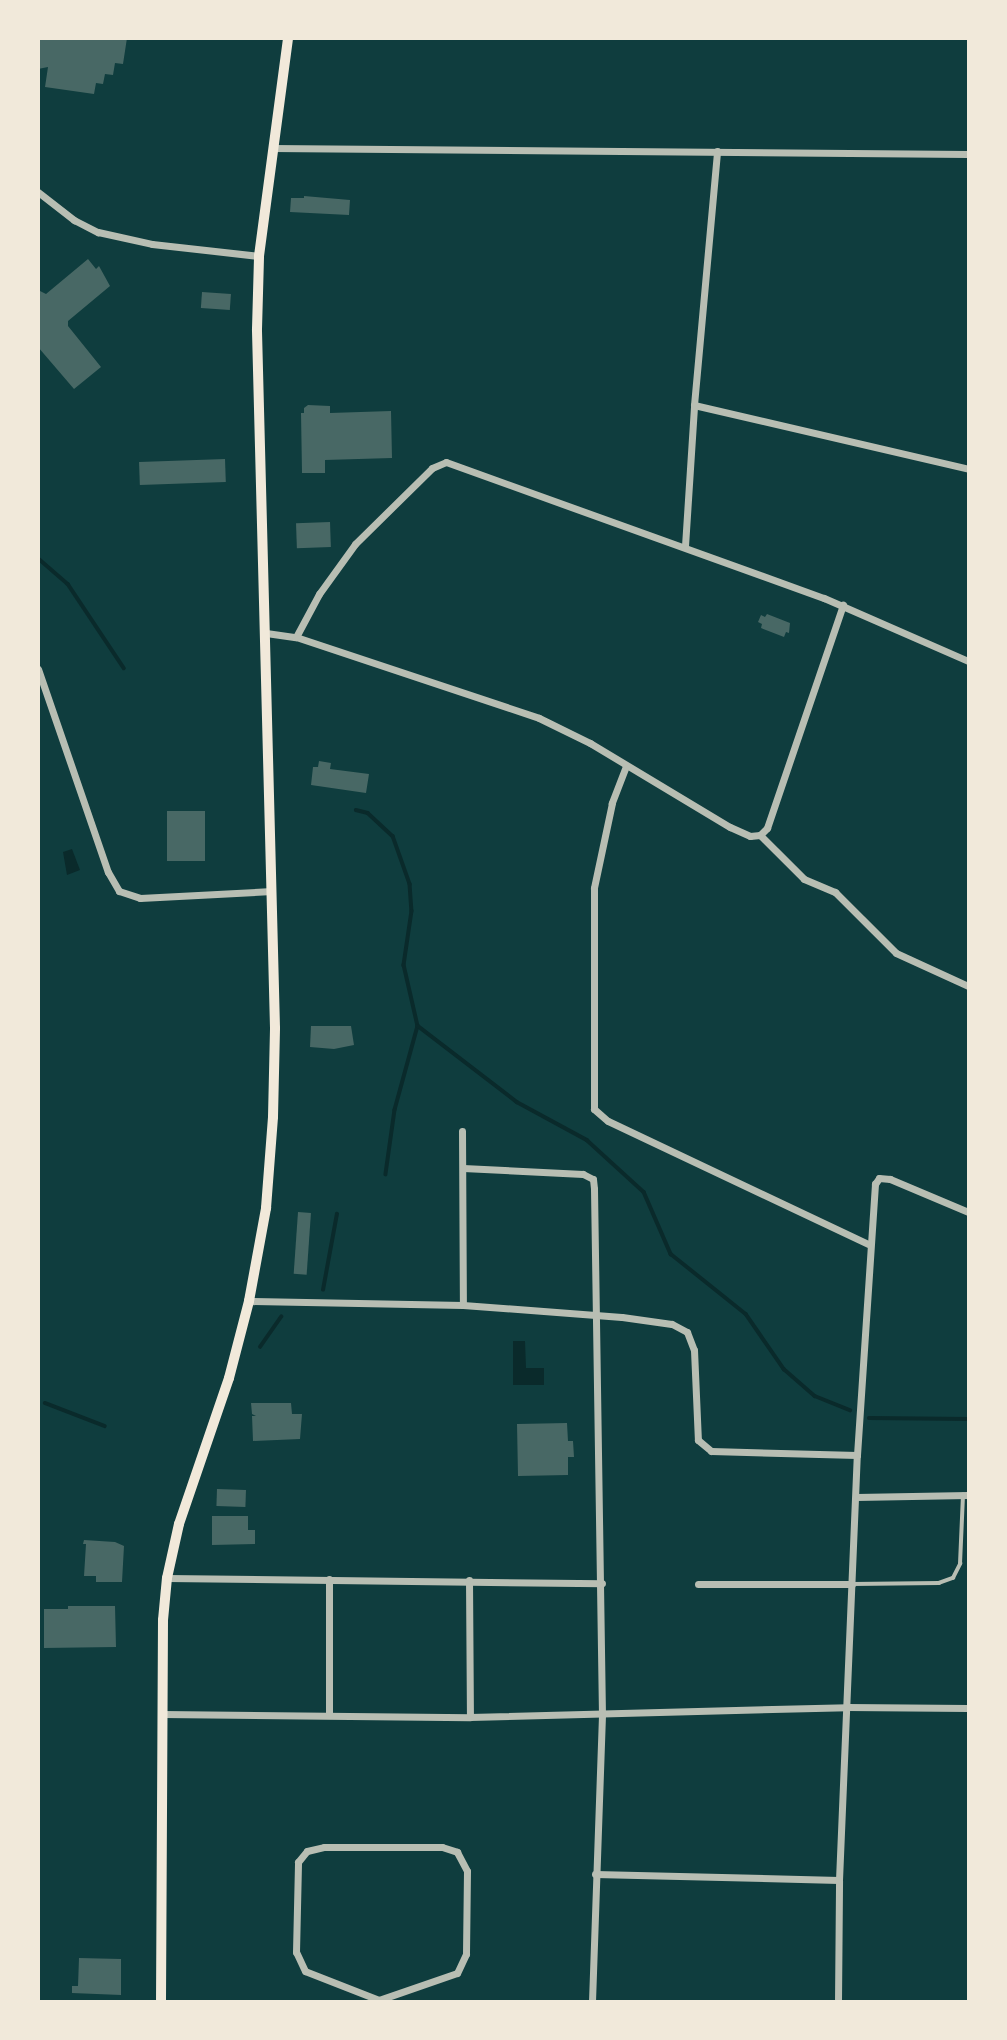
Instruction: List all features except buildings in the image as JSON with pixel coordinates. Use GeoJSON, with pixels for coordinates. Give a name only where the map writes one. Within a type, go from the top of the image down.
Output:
{"type":"FeatureCollection","features":[{"type":"Feature","properties":{"kind":"main road"},"geometry":{"type":"LineString","coordinates":[[161,2001],[163,1620],[167,1578],[179,1524],[229,1378],[249,1301],[266,1208],[273,1116],[275,1028],[257,364],[259,256],[288,38]]}},
{"type":"Feature","properties":{"kind":"street"},"geometry":{"type":"LineString","coordinates":[[272,148],[968,154]]}},
{"type":"Feature","properties":{"kind":"street"},"geometry":{"type":"LineString","coordinates":[[685,546],[694,405],[717,151]]}},
{"type":"Feature","properties":{"kind":"street"},"geometry":{"type":"LineString","coordinates":[[38,192],[74,220],[98,232],[152,244],[259,256]]}},
{"type":"Feature","properties":{"kind":"street"},"geometry":{"type":"LineString","coordinates":[[694,405],[968,470]]}},
{"type":"Feature","properties":{"kind":"street"},"geometry":{"type":"LineString","coordinates":[[296,638],[319,594],[347,553],[432,468],[442,463],[459,465],[685,546],[843,606],[968,661]]}},
{"type":"Feature","properties":{"kind":"street"},"geometry":{"type":"LineString","coordinates":[[266,634],[296,638],[539,718],[590,743],[730,827],[750,836],[760,835],[767,828],[843,606]]}},
{"type":"Feature","properties":{"kind":"street"},"geometry":{"type":"LineString","coordinates":[[38,669],[108,872],[119,891],[140,898],[272,891]]}},
{"type":"Feature","properties":{"kind":"street"},"geometry":{"type":"LineString","coordinates":[[626,766],[611,803],[594,888],[594,1109],[608,1121],[868,1244]]}},
{"type":"Feature","properties":{"kind":"street"},"geometry":{"type":"LineString","coordinates":[[760,835],[804,879],[835,892],[896,953],[968,986]]}},
{"type":"Feature","properties":{"kind":"street"},"geometry":{"type":"LineString","coordinates":[[462,1131],[463,1305]]}},
{"type":"Feature","properties":{"kind":"street"},"geometry":{"type":"LineString","coordinates":[[463,1168],[561,1171],[583,1174],[593,1179],[602,1583],[602,1714],[592,2001]]}},
{"type":"Feature","properties":{"kind":"street"},"geometry":{"type":"LineString","coordinates":[[838,2001],[839,1881],[857,1455],[868,1244],[874,1187],[879,1178],[890,1179],[968,1212]]}},
{"type":"Feature","properties":{"kind":"street"},"geometry":{"type":"LineString","coordinates":[[249,1301],[463,1305],[672,1324],[687,1332],[694,1350],[698,1440],[711,1451],[857,1455]]}},
{"type":"Feature","properties":{"kind":"street"},"geometry":{"type":"LineString","coordinates":[[856,1497],[966,1495]]}},
{"type":"Feature","properties":{"kind":"street"},"geometry":{"type":"LineString","coordinates":[[167,1578],[602,1583]]}},
{"type":"Feature","properties":{"kind":"street"},"geometry":{"type":"LineString","coordinates":[[329,1579],[329,1715]]}},
{"type":"Feature","properties":{"kind":"street"},"geometry":{"type":"LineString","coordinates":[[470,1580],[470,1717]]}},
{"type":"Feature","properties":{"kind":"street"},"geometry":{"type":"LineString","coordinates":[[698,1584],[852,1584]]}},
{"type":"Feature","properties":{"kind":"street"},"geometry":{"type":"LineString","coordinates":[[162,1714],[470,1717],[847,1707],[968,1708]]}},
{"type":"Feature","properties":{"kind":"street"},"geometry":{"type":"LineString","coordinates":[[324,1847],[442,1847],[457,1852],[467,1871],[466,1954],[462,1968],[447,1978],[379,2001],[311,1974],[300,1966],[296,1952],[298,1862],[307,1851],[324,1847]]}},
{"type":"Feature","properties":{"kind":"street"},"geometry":{"type":"LineString","coordinates":[[595,1874],[839,1881]]}},
{"type":"Feature","properties":{"kind":"lane"},"geometry":{"type":"LineString","coordinates":[[852,1584],[939,1583],[953,1578],[960,1564],[966,1495]]}},
{"type":"Feature","properties":{"kind":"water"},"geometry":{"type":"Polygon","coordinates":[[[72,849],[80,870],[67,875],[63,852],[72,849]]]}},
{"type":"Feature","properties":{"kind":"water"},"geometry":{"type":"Polygon","coordinates":[[[513,1341],[525,1341],[526,1368],[544,1368],[544,1385],[513,1385],[513,1341]]]}},
{"type":"Feature","properties":{"kind":"waterway"},"geometry":{"type":"LineString","coordinates":[[38,558],[68,584],[124,668]]}},
{"type":"Feature","properties":{"kind":"waterway"},"geometry":{"type":"LineString","coordinates":[[356,810],[368,813],[393,836],[410,884],[412,911],[404,965],[418,1026],[395,1110],[386,1174]]}},
{"type":"Feature","properties":{"kind":"waterway"},"geometry":{"type":"LineString","coordinates":[[418,1026],[517,1102],[587,1140],[644,1192],[671,1254],[746,1314],[784,1369],[815,1396],[850,1410]]}},
{"type":"Feature","properties":{"kind":"waterway"},"geometry":{"type":"LineString","coordinates":[[323,1290],[337,1214]]}},
{"type":"Feature","properties":{"kind":"waterway"},"geometry":{"type":"LineString","coordinates":[[260,1347],[281,1317]]}},
{"type":"Feature","properties":{"kind":"waterway"},"geometry":{"type":"LineString","coordinates":[[45,1403],[105,1426]]}},
{"type":"Feature","properties":{"kind":"waterway"},"geometry":{"type":"LineString","coordinates":[[869,1418],[968,1419]]}}]}
